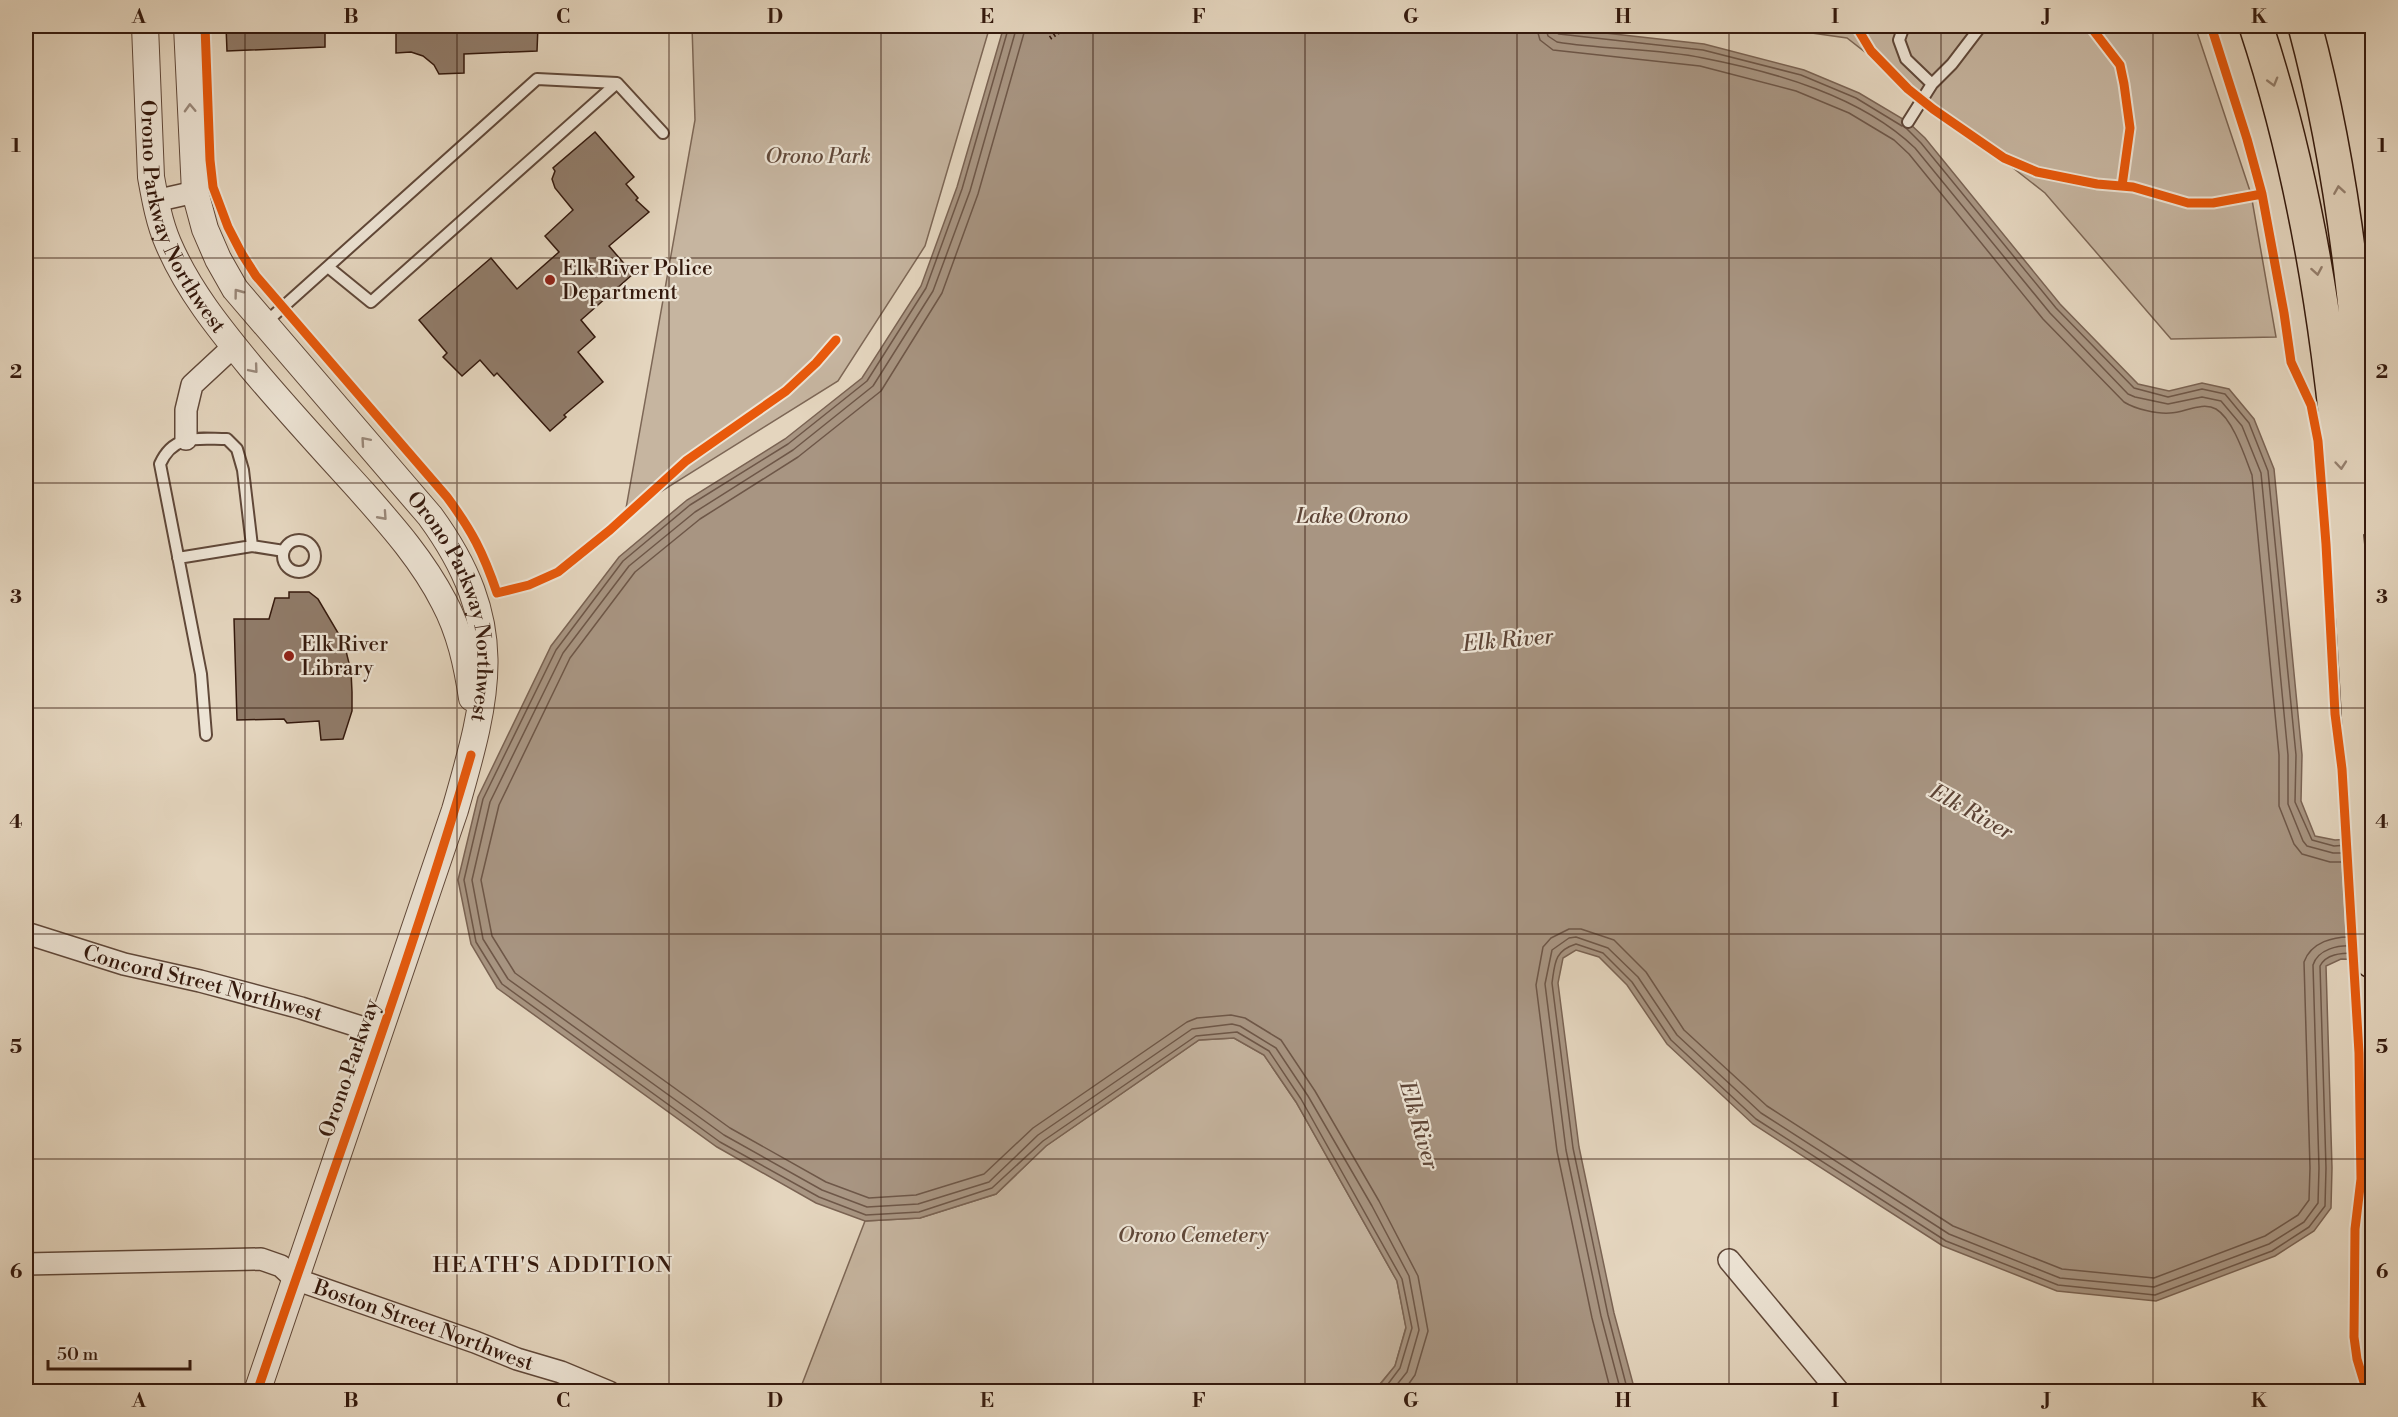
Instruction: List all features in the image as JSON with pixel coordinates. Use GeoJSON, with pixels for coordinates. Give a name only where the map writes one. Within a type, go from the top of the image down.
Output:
{"type":"FeatureCollection","features":[{"type":"Feature","properties":{"kind":"highway"},"geometry":{"type":"LineString","coordinates":[[2256,26],[2293,159],[2316,266],[2329,346],[2346,529],[2373,961]]}},
{"type":"Feature","properties":{"kind":"highway"},"geometry":{"type":"LineString","coordinates":[[2305,26],[2321,94],[2347,244],[2366,411],[2373,520]]}},
{"type":"Feature","properties":{"kind":"street","name":"Orono Parkway Northwest"},"geometry":{"type":"LineString","coordinates":[[146,26],[151,177],[155,201],[167,241],[191,291],[234,346],[401,536],[426,570],[459,636],[468,668],[472,699],[471,755]]}},
{"type":"Feature","properties":{"kind":"street","name":"Orono Parkway Northwest"},"geometry":{"type":"LineString","coordinates":[[187,26],[195,192],[205,229],[218,259],[235,289],[264,325],[430,516],[464,568],[476,597],[485,657],[481,716],[471,755]]}},
{"type":"Feature","properties":{"kind":"street"},"geometry":{"type":"LineString","coordinates":[[155,201],[195,192]]}},
{"type":"Feature","properties":{"kind":"street"},"geometry":{"type":"LineString","coordinates":[[186,439],[186,410],[192,385],[234,346]]}},
{"type":"Feature","properties":{"kind":"street","name":"Orono Parkway"},"geometry":{"type":"LineString","coordinates":[[256,1392],[380,1033],[455,810],[471,755]]}},
{"type":"Feature","properties":{"kind":"street","name":"Concord Street Northwest"},"geometry":{"type":"LineString","coordinates":[[26,933],[124,964],[200,981],[301,1008],[380,1033]]}},
{"type":"Feature","properties":{"kind":"street","name":"Boston Street Northwest"},"geometry":{"type":"LineString","coordinates":[[26,1264],[261,1259],[280,1266],[295,1279],[476,1342],[517,1359],[561,1372],[609,1392]]}},
{"type":"Feature","properties":{"kind":"street"},"geometry":{"type":"LineString","coordinates":[[1729,1260],[1839,1392]]}},
{"type":"Feature","properties":{"kind":"lane"},"geometry":{"type":"LineString","coordinates":[[1904,26],[1899,40],[1906,58],[1932,84]]}},
{"type":"Feature","properties":{"kind":"lane"},"geometry":{"type":"LineString","coordinates":[[1908,122],[1932,84],[1952,64],[1981,26]]}},
{"type":"Feature","properties":{"kind":"lane"},"geometry":{"type":"LineString","coordinates":[[264,325],[537,79],[617,83],[663,133]]}},
{"type":"Feature","properties":{"kind":"lane"},"geometry":{"type":"LineString","coordinates":[[328,267],[371,302],[617,83]]}},
{"type":"Feature","properties":{"kind":"lane"},"geometry":{"type":"LineString","coordinates":[[206,735],[201,674],[160,464],[165,452],[186,439],[227,439],[237,448],[243,470],[252,546]]}},
{"type":"Feature","properties":{"kind":"lane"},"geometry":{"type":"LineString","coordinates":[[178,558],[252,546],[284,551]]}},
{"type":"Feature","properties":{"kind":"path"},"geometry":{"type":"LineString","coordinates":[[1050,38],[1068,26]]}},
{"type":"Feature","properties":{"kind":"green space","name":"Orono Park"},"geometry":{"type":"Polygon","coordinates":[[[692,26],[990,26],[925,246],[838,381],[625,514],[695,120],[692,26]]]}},
{"type":"Feature","properties":{"kind":"green space"},"geometry":{"type":"Polygon","coordinates":[[[1762,26],[2195,26],[2251,194],[2276,337],[2171,339],[2045,193],[1847,38],[1762,26]]]}},
{"type":"Feature","properties":{"kind":"green space","name":"Orono Cemetery"},"geometry":{"type":"Polygon","coordinates":[[[1234,1038],[1264,1055],[1296,1102],[1397,1281],[1406,1327],[1395,1366],[1374,1391],[799,1392],[865,1221],[920,1218],[996,1194],[1046,1146],[1199,1040],[1234,1038]]]}},
{"type":"Feature","properties":{"kind":"water","name":"Lake Orono"},"geometry":{"type":"Polygon","coordinates":[[[1004,26],[1542,26],[1704,44],[1804,70],[1859,93],[1908,122],[1925,138],[2060,304],[2138,384],[2169,391],[2202,383],[2229,389],[2254,419],[2274,469],[2302,755],[2301,801],[2315,836],[2335,840],[2372,838],[2372,960],[2341,959],[2326,966],[2332,1168],[2331,1208],[2314,1231],[2275,1256],[2156,1301],[2057,1291],[1943,1246],[1753,1124],[1667,1044],[1627,985],[1599,957],[1576,950],[1563,958],[1558,983],[1579,1147],[1614,1313],[1635,1391],[1374,1392],[1395,1366],[1406,1328],[1397,1281],[1296,1102],[1264,1055],[1234,1038],[1199,1040],[1046,1146],[996,1194],[920,1218],[865,1221],[816,1203],[717,1147],[497,988],[471,944],[458,880],[478,797],[551,646],[619,557],[687,500],[785,439],[862,378],[921,286],[957,187],[1004,26]]]}},
{"type":"Feature","properties":{"kind":"pier"},"geometry":{"type":"Polygon","coordinates":[[[2372,835],[2372,963],[2347,962],[2340,837],[2372,835]]]}},
{"type":"Feature","properties":{"kind":"building"},"geometry":{"type":"Polygon","coordinates":[[[226,26],[325,26],[325,47],[227,51],[226,26]]]}},
{"type":"Feature","properties":{"kind":"building"},"geometry":{"type":"Polygon","coordinates":[[[396,26],[538,26],[537,51],[464,54],[464,73],[439,74],[434,65],[423,56],[411,52],[396,53],[396,26]]]}},
{"type":"Feature","properties":{"kind":"building"},"geometry":{"type":"Polygon","coordinates":[[[595,132],[634,177],[626,184],[638,198],[636,200],[649,212],[609,246],[633,274],[581,320],[595,337],[578,352],[603,382],[564,415],[566,417],[550,431],[497,373],[494,376],[480,360],[462,376],[443,357],[447,353],[419,320],[491,258],[517,289],[559,252],[545,236],[573,210],[555,188],[552,179],[555,171],[553,168],[595,132]]]}},
{"type":"Feature","properties":{"kind":"building","name":"Elk River Library"},"geometry":{"type":"Polygon","coordinates":[[[289,592],[309,592],[318,599],[344,643],[351,671],[352,711],[343,739],[321,740],[319,721],[287,723],[284,719],[237,720],[234,619],[269,619],[275,598],[289,598],[289,592]]]}},
{"type":"Feature","properties":{"kind":"cycle path"},"geometry":{"type":"LineString","coordinates":[[205,26],[213,187],[228,227],[256,276],[447,497],[476,542],[497,593],[529,585],[558,572],[610,530],[686,461],[786,391],[816,363],[836,340]]}},
{"type":"Feature","properties":{"kind":"cycle path"},"geometry":{"type":"LineString","coordinates":[[1856,26],[1871,51],[1908,89],[2004,158],[2037,172],[2097,184],[2133,187],[2188,203],[2213,203],[2262,194]]}},
{"type":"Feature","properties":{"kind":"cycle path"},"geometry":{"type":"LineString","coordinates":[[2090,26],[2120,65],[2124,84],[2130,128],[2122,186]]}},
{"type":"Feature","properties":{"kind":"cycle path"},"geometry":{"type":"LineString","coordinates":[[2211,26],[2262,194],[2291,362],[2311,405],[2318,441],[2335,714],[2342,769],[2359,1053],[2361,1179],[2355,1229],[2354,1337],[2357,1359],[2367,1392]]}},
{"type":"Feature","properties":{"kind":"cycle path"},"geometry":{"type":"LineString","coordinates":[[257,1392],[395,995],[471,755]]}},
{"type":"Feature","properties":{"kind":"place","name":"Elk River Police Department"},"geometry":{"type":"Point","coordinates":[550,280]}},
{"type":"Feature","properties":{"kind":"place","name":"Elk River Library"},"geometry":{"type":"Point","coordinates":[289,656]}},
{"type":"Feature","properties":{"kind":"district","name":"HEATH'S ADDITION"},"geometry":{"type":"Point","coordinates":[553,1264]}},
{"type":"Feature","properties":{"kind":"water label","name":"Elk River"},"geometry":{"type":"Point","coordinates":[1508,639]}},
{"type":"Feature","properties":{"kind":"water label","name":"Elk River"},"geometry":{"type":"Point","coordinates":[1972,811]}},
{"type":"Feature","properties":{"kind":"water label","name":"Elk River"},"geometry":{"type":"Point","coordinates":[1420,1125]}}]}
